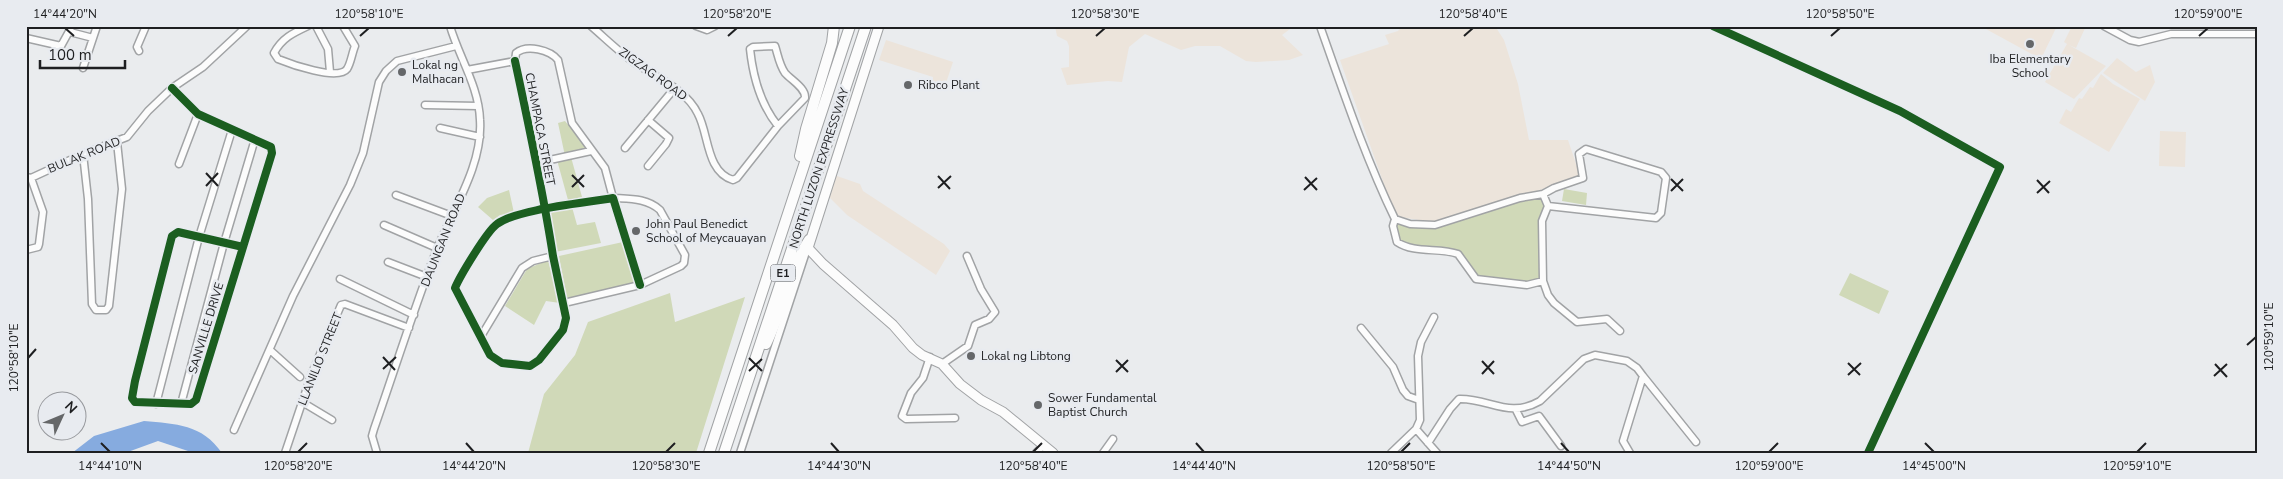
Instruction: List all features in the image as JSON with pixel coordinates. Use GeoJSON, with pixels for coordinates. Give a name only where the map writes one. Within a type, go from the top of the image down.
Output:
{"type":"FeatureCollection","features":[{"type":"Feature","properties":{"kind":"highway"},"geometry":{"type":"LineString","coordinates":[[791,201],[806,129],[830,51],[835,31],[834,26]]}},
{"type":"Feature","properties":{"kind":"highway","name":"NORTH LUZON EXPRESSWAY"},"geometry":{"type":"LineString","coordinates":[[709,453],[850,26]]}},
{"type":"Feature","properties":{"kind":"highway","name":"NORTH LUZON EXPRESSWAY"},"geometry":{"type":"LineString","coordinates":[[724,453],[866,26]]}},
{"type":"Feature","properties":{"kind":"highway"},"geometry":{"type":"LineString","coordinates":[[750,373],[775,325],[799,256],[808,244]]}},
{"type":"Feature","properties":{"kind":"main road"},"geometry":{"type":"LineString","coordinates":[[879,26],[808,244],[823,264],[893,325],[913,348],[922,355],[942,364],[960,384],[981,400],[1003,412],[1053,453]]}},
{"type":"Feature","properties":{"kind":"street"},"geometry":{"type":"LineString","coordinates":[[83,68],[97,26]]}},
{"type":"Feature","properties":{"kind":"street"},"geometry":{"type":"LineString","coordinates":[[139,51],[137,46],[146,26]]}},
{"type":"Feature","properties":{"kind":"street","name":"BULAK ROAD"},"geometry":{"type":"LineString","coordinates":[[29,177],[127,138],[148,111],[172,88],[203,67],[247,26]]}},
{"type":"Feature","properties":{"kind":"street"},"geometry":{"type":"LineString","coordinates":[[308,26],[281,42],[274,53],[276,56],[306,70],[330,72],[341,72],[347,68],[355,46],[343,26]]}},
{"type":"Feature","properties":{"kind":"street"},"geometry":{"type":"LineString","coordinates":[[316,26],[328,49],[330,72]]}},
{"type":"Feature","properties":{"kind":"street","name":"DAUNGAN ROAD"},"geometry":{"type":"LineString","coordinates":[[376,453],[372,436],[427,277],[473,163],[480,137],[478,106],[467,70],[456,46],[450,26]]}},
{"type":"Feature","properties":{"kind":"street","name":"ZIGZAG ROAD"},"geometry":{"type":"LineString","coordinates":[[591,26],[634,63],[674,89],[692,104],[699,115],[709,153],[720,170],[733,180],[737,178],[778,126]]}},
{"type":"Feature","properties":{"kind":"street"},"geometry":{"type":"LineString","coordinates":[[696,26],[708,30],[715,26]]}},
{"type":"Feature","properties":{"kind":"street"},"geometry":{"type":"LineString","coordinates":[[1320,26],[1352,120],[1384,198],[1395,219],[1393,226],[1397,242],[1414,249],[1438,250],[1458,254],[1476,278],[1527,285],[1543,281]]}},
{"type":"Feature","properties":{"kind":"street"},"geometry":{"type":"LineString","coordinates":[[1713,26],[1900,111],[2000,167],[1868,453]]}},
{"type":"Feature","properties":{"kind":"street"},"geometry":{"type":"LineString","coordinates":[[2104,26],[2117,29],[2130,40],[2139,42],[2172,34],[2257,34]]}},
{"type":"Feature","properties":{"kind":"street"},"geometry":{"type":"LineString","coordinates":[[26,38],[61,46],[71,29],[92,38]]}},
{"type":"Feature","properties":{"kind":"street"},"geometry":{"type":"LineString","coordinates":[[234,430],[293,296],[350,185],[363,153],[379,82],[386,71],[397,61],[456,46]]}},
{"type":"Feature","properties":{"kind":"street"},"geometry":{"type":"LineString","coordinates":[[775,46],[776,55],[785,72],[806,94],[805,98],[778,126],[765,110],[756,82],[750,50],[754,47],[775,46]]}},
{"type":"Feature","properties":{"kind":"street"},"geometry":{"type":"LineString","coordinates":[[467,70],[516,61],[516,53],[522,49],[550,52],[558,60],[572,123],[605,168],[640,285]]}},
{"type":"Feature","properties":{"kind":"street","name":"CHAMPACA STREET"},"geometry":{"type":"LineString","coordinates":[[516,61],[545,210],[552,256],[566,318],[563,330],[539,360],[530,366],[512,365],[497,361],[490,355],[455,288],[492,228],[512,216],[545,210]]}},
{"type":"Feature","properties":{"kind":"street","name":"SANVILLE DRIVE"},"geometry":{"type":"LineString","coordinates":[[172,88],[198,114],[256,139],[270,147],[272,153],[196,400],[192,404],[181,404]]}},
{"type":"Feature","properties":{"kind":"street"},"geometry":{"type":"LineString","coordinates":[[625,148],[674,89]]}},
{"type":"Feature","properties":{"kind":"street"},"geometry":{"type":"LineString","coordinates":[[425,105],[478,106]]}},
{"type":"Feature","properties":{"kind":"street"},"geometry":{"type":"LineString","coordinates":[[179,164],[198,114]]}},
{"type":"Feature","properties":{"kind":"street"},"geometry":{"type":"LineString","coordinates":[[648,120],[669,138],[648,166]]}},
{"type":"Feature","properties":{"kind":"street"},"geometry":{"type":"LineString","coordinates":[[440,128],[480,137]]}},
{"type":"Feature","properties":{"kind":"street"},"geometry":{"type":"LineString","coordinates":[[156,404],[199,237],[232,130]]}},
{"type":"Feature","properties":{"kind":"street"},"geometry":{"type":"LineString","coordinates":[[243,247],[224,242],[178,232],[172,236],[132,398],[135,402],[181,404],[224,242],[256,139]]}},
{"type":"Feature","properties":{"kind":"street"},"geometry":{"type":"LineString","coordinates":[[83,154],[88,199],[92,304],[96,310],[106,310],[109,306],[122,189],[117,142]]}},
{"type":"Feature","properties":{"kind":"street"},"geometry":{"type":"LineString","coordinates":[[1395,219],[1410,224],[1435,225],[1520,198],[1543,194],[1583,178],[1579,154],[1586,149],[1661,172],[1666,178],[1661,213],[1656,218],[1548,206]]}},
{"type":"Feature","properties":{"kind":"street"},"geometry":{"type":"LineString","coordinates":[[536,163],[591,151]]}},
{"type":"Feature","properties":{"kind":"street"},"geometry":{"type":"LineString","coordinates":[[26,250],[38,247],[43,212],[29,177]]}},
{"type":"Feature","properties":{"kind":"street"},"geometry":{"type":"LineString","coordinates":[[1543,194],[1548,206],[1542,221],[1543,281],[1548,295],[1554,303],[1577,322],[1607,319],[1620,332]]}},
{"type":"Feature","properties":{"kind":"street"},"geometry":{"type":"LineString","coordinates":[[396,195],[452,216]]}},
{"type":"Feature","properties":{"kind":"street"},"geometry":{"type":"LineString","coordinates":[[545,210],[614,198],[644,200],[654,204],[660,210],[685,256],[681,266],[640,285],[564,303]]}},
{"type":"Feature","properties":{"kind":"street"},"geometry":{"type":"LineString","coordinates":[[384,225],[438,248]]}},
{"type":"Feature","properties":{"kind":"street"},"geometry":{"type":"LineString","coordinates":[[740,453],[808,244]]}},
{"type":"Feature","properties":{"kind":"street"},"geometry":{"type":"LineString","coordinates":[[480,338],[522,268],[533,261],[552,256]]}},
{"type":"Feature","properties":{"kind":"street"},"geometry":{"type":"LineString","coordinates":[[942,364],[968,346],[976,324],[989,319],[995,309],[981,289],[968,256]]}},
{"type":"Feature","properties":{"kind":"street"},"geometry":{"type":"LineString","coordinates":[[388,262],[427,277]]}},
{"type":"Feature","properties":{"kind":"street"},"geometry":{"type":"LineString","coordinates":[[340,280],[414,315]]}},
{"type":"Feature","properties":{"kind":"street","name":"LLANILIO STREET"},"geometry":{"type":"LineString","coordinates":[[286,452],[302,402],[332,322],[343,304],[409,328]]}},
{"type":"Feature","properties":{"kind":"street"},"geometry":{"type":"LineString","coordinates":[[1391,453],[1416,429],[1420,420],[1418,356],[1421,342],[1434,317]]}},
{"type":"Feature","properties":{"kind":"street"},"geometry":{"type":"LineString","coordinates":[[1361,328],[1393,367],[1403,390],[1408,396],[1419,400]]}},
{"type":"Feature","properties":{"kind":"street"},"geometry":{"type":"LineString","coordinates":[[270,350],[300,377]]}},
{"type":"Feature","properties":{"kind":"street"},"geometry":{"type":"LineString","coordinates":[[1428,442],[1459,399],[1516,410],[1540,402],[1584,359],[1595,355],[1627,360],[1637,368],[1696,442]]}},
{"type":"Feature","properties":{"kind":"street"},"geometry":{"type":"LineString","coordinates":[[930,357],[923,378],[910,393],[902,416],[906,419],[955,418]]}},
{"type":"Feature","properties":{"kind":"street"},"geometry":{"type":"LineString","coordinates":[[1630,453],[1623,441],[1643,376]]}},
{"type":"Feature","properties":{"kind":"street"},"geometry":{"type":"LineString","coordinates":[[302,402],[332,420]]}},
{"type":"Feature","properties":{"kind":"street"},"geometry":{"type":"LineString","coordinates":[[1516,410],[1522,422],[1539,416],[1561,446]]}},
{"type":"Feature","properties":{"kind":"street"},"geometry":{"type":"LineString","coordinates":[[1416,429],[1437,453]]}},
{"type":"Feature","properties":{"kind":"street"},"geometry":{"type":"LineString","coordinates":[[1103,453],[1113,439]]}},
{"type":"Feature","properties":{"kind":"street"},"geometry":{"type":"LineString","coordinates":[[1036,453],[1044,445]]}},
{"type":"Feature","properties":{"kind":"shaded area"},"geometry":{"type":"Polygon","coordinates":[[[1055,26],[1294,26],[1282,35],[1303,55],[1289,60],[1246,61],[1220,46],[1195,46],[1181,50],[1145,34],[1129,47],[1122,82],[1108,81],[1067,85],[1061,68],[1069,67],[1069,46],[1067,41],[1057,36],[1055,26]]]}},
{"type":"Feature","properties":{"kind":"shaded area"},"geometry":{"type":"Polygon","coordinates":[[[1402,26],[1495,26],[1504,40],[1518,84],[1529,140],[1568,140],[1580,176],[1500,204],[1432,222],[1400,217],[1393,210],[1340,60],[1389,44],[1385,35],[1398,31],[1402,26]]]}},
{"type":"Feature","properties":{"kind":"shaded area","name":"Iba Elementary School"},"geometry":{"type":"Polygon","coordinates":[[[1985,26],[2057,26],[2041,59],[1984,28],[1985,26]]]}},
{"type":"Feature","properties":{"kind":"shaded area"},"geometry":{"type":"Polygon","coordinates":[[[2072,26],[2086,26],[2076,48],[2069,45],[2106,66],[2074,99],[2045,82],[2067,44],[2064,42],[2072,26]]]}},
{"type":"Feature","properties":{"kind":"shaded area"},"geometry":{"type":"Polygon","coordinates":[[[886,40],[953,62],[945,86],[932,82],[933,77],[879,60],[886,40]]]}},
{"type":"Feature","properties":{"kind":"shaded area"},"geometry":{"type":"Polygon","coordinates":[[[2117,58],[2136,72],[2150,65],[2155,82],[2145,101],[2103,73],[2117,58]]]}},
{"type":"Feature","properties":{"kind":"shaded area"},"geometry":{"type":"Polygon","coordinates":[[[2101,74],[2113,84],[2140,99],[2109,152],[2059,123],[2066,109],[2071,112],[2079,98],[2082,99],[2090,87],[2093,88],[2101,74]]]}},
{"type":"Feature","properties":{"kind":"shaded area"},"geometry":{"type":"Polygon","coordinates":[[[2160,131],[2186,132],[2185,167],[2159,166],[2160,131]]]}},
{"type":"Feature","properties":{"kind":"shaded area"},"geometry":{"type":"Polygon","coordinates":[[[834,175],[860,184],[863,191],[944,244],[950,251],[936,275],[847,215],[827,195],[834,175]]]}},
{"type":"Feature","properties":{"kind":"green space"},"geometry":{"type":"Polygon","coordinates":[[[565,121],[588,149],[565,156],[558,123],[565,121]]]}},
{"type":"Feature","properties":{"kind":"green space"},"geometry":{"type":"Polygon","coordinates":[[[571,157],[582,197],[568,200],[557,160],[571,157]]]}},
{"type":"Feature","properties":{"kind":"green space"},"geometry":{"type":"Polygon","coordinates":[[[1564,189],[1587,193],[1586,205],[1562,201],[1564,189]]]}},
{"type":"Feature","properties":{"kind":"green space"},"geometry":{"type":"Polygon","coordinates":[[[509,190],[514,213],[500,215],[493,220],[478,207],[487,198],[509,190]]]}},
{"type":"Feature","properties":{"kind":"green space"},"geometry":{"type":"Polygon","coordinates":[[[1543,194],[1548,206],[1542,221],[1543,281],[1527,285],[1476,279],[1458,254],[1414,249],[1397,242],[1395,219],[1425,226],[1543,194]]]}},
{"type":"Feature","properties":{"kind":"green space"},"geometry":{"type":"Polygon","coordinates":[[[572,207],[577,225],[595,222],[601,243],[555,252],[547,211],[572,207]]]}},
{"type":"Feature","properties":{"kind":"green space"},"geometry":{"type":"Polygon","coordinates":[[[623,242],[635,283],[567,299],[559,256],[623,242]]]}},
{"type":"Feature","properties":{"kind":"green space"},"geometry":{"type":"Polygon","coordinates":[[[548,260],[560,303],[546,301],[534,325],[505,306],[527,269],[548,260]]]}},
{"type":"Feature","properties":{"kind":"green space"},"geometry":{"type":"Polygon","coordinates":[[[1850,273],[1889,291],[1879,314],[1839,295],[1850,273]]]}},
{"type":"Feature","properties":{"kind":"green space"},"geometry":{"type":"Polygon","coordinates":[[[670,293],[675,322],[745,297],[696,453],[528,453],[544,394],[575,355],[588,322],[670,293]]]}},
{"type":"Feature","properties":{"kind":"water"},"geometry":{"type":"Polygon","coordinates":[[[144,421],[167,423],[188,427],[197,431],[214,443],[222,453],[194,453],[158,441],[125,453],[72,453],[94,436],[144,421]]]}},
{"type":"Feature","properties":{"kind":"cycle path"},"geometry":{"type":"LineString","coordinates":[[1713,26],[1900,111],[2000,167],[1868,453]]}},
{"type":"Feature","properties":{"kind":"cycle path"},"geometry":{"type":"LineString","coordinates":[[515,61],[536,158],[545,207],[549,232],[553,256],[566,318],[563,330],[539,360],[530,366],[502,363],[490,355],[455,288],[487,235],[497,224],[507,219],[535,210],[552,207],[613,198],[640,285]]}},
{"type":"Feature","properties":{"kind":"cycle path"},"geometry":{"type":"LineString","coordinates":[[172,88],[198,114],[271,147],[272,153],[196,400],[191,404],[135,402],[132,398],[135,381],[172,236],[178,232],[243,247]]}},
{"type":"Feature","properties":{"kind":"place","name":"Iba Elementary School"},"geometry":{"type":"Point","coordinates":[2030,44]}},
{"type":"Feature","properties":{"kind":"place","name":"Lokal ng Malhacan"},"geometry":{"type":"Point","coordinates":[402,72]}},
{"type":"Feature","properties":{"kind":"place","name":"Ribco Plant"},"geometry":{"type":"Point","coordinates":[908,85]}},
{"type":"Feature","properties":{"kind":"place","name":"John Paul Benedict School of Meycauayan"},"geometry":{"type":"Point","coordinates":[636,231]}},
{"type":"Feature","properties":{"kind":"place","name":"Lokal ng Libtong"},"geometry":{"type":"Point","coordinates":[971,356]}},
{"type":"Feature","properties":{"kind":"place","name":"Sower Fundamental Baptist Church"},"geometry":{"type":"Point","coordinates":[1038,405]}}]}
